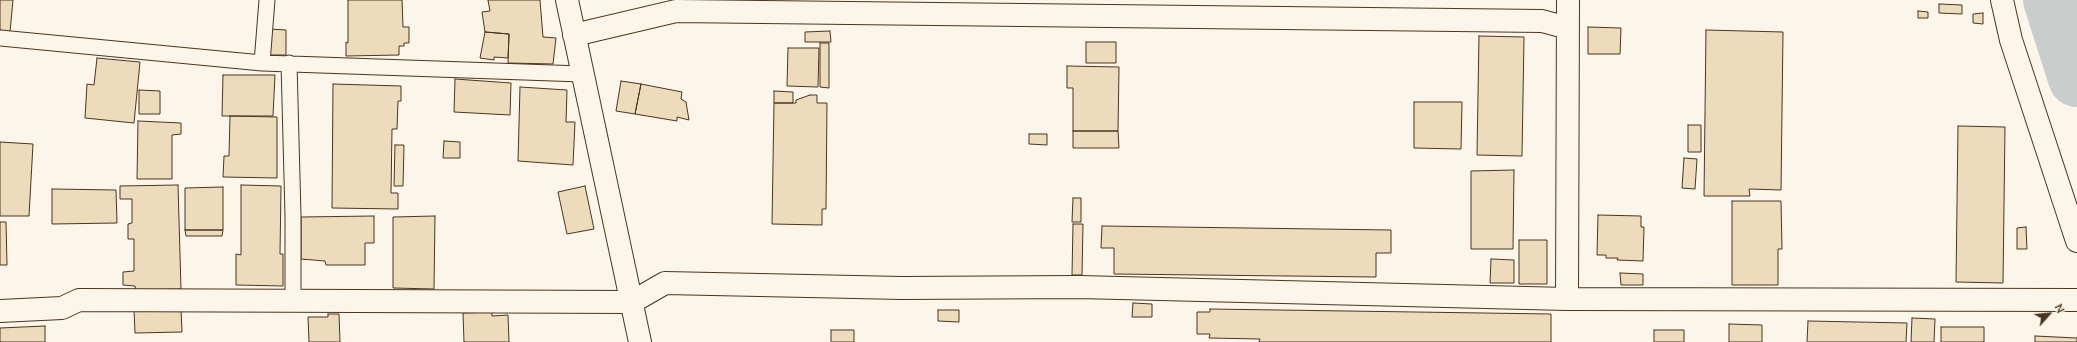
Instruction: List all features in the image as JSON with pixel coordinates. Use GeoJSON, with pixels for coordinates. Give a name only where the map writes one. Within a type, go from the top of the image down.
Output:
{"type":"FeatureCollection","features":[{"type":"Feature","properties":{"kind":"street"},"geometry":{"type":"LineString","coordinates":[[567,0],[640,342]]}},
{"type":"Feature","properties":{"kind":"street"},"geometry":{"type":"LineString","coordinates":[[1567,300],[1568,0]]}},
{"type":"Feature","properties":{"kind":"street"},"geometry":{"type":"LineString","coordinates":[[2002,0],[2011,40],[2077,241]]}},
{"type":"Feature","properties":{"kind":"street"},"geometry":{"type":"LineString","coordinates":[[574,35],[676,11],[1542,21],[1568,28]]}},
{"type":"Feature","properties":{"kind":"street"},"geometry":{"type":"LineString","coordinates":[[0,311],[62,308],[79,300],[632,302],[665,283],[902,288],[1079,287],[1567,300],[2077,300]]}},
{"type":"Feature","properties":{"kind":"lane"},"geometry":{"type":"LineString","coordinates":[[262,63],[267,0]]}},
{"type":"Feature","properties":{"kind":"lane"},"geometry":{"type":"LineString","coordinates":[[0,38],[262,63],[582,74]]}},
{"type":"Feature","properties":{"kind":"lane"},"geometry":{"type":"LineString","coordinates":[[289,63],[293,216],[293,301]]}},
{"type":"Feature","properties":{"kind":"building"},"geometry":{"type":"Polygon","coordinates":[[[0,0],[13,0],[10,32],[0,30],[0,0]]]}},
{"type":"Feature","properties":{"kind":"building"},"geometry":{"type":"Polygon","coordinates":[[[348,0],[402,0],[403,27],[409,27],[409,43],[404,43],[404,46],[399,46],[399,55],[346,56],[346,42],[348,43],[348,0]]]}},
{"type":"Feature","properties":{"kind":"building"},"geometry":{"type":"Polygon","coordinates":[[[488,0],[540,0],[543,37],[556,38],[553,64],[508,63],[509,34],[485,32],[482,12],[490,11],[488,0]]]}},
{"type":"Feature","properties":{"kind":"building"},"geometry":{"type":"Polygon","coordinates":[[[1939,4],[1962,5],[1962,14],[1939,13],[1939,4]]]}},
{"type":"Feature","properties":{"kind":"building"},"geometry":{"type":"Polygon","coordinates":[[[1918,11],[1928,12],[1928,18],[1918,18],[1918,11]]]}},
{"type":"Feature","properties":{"kind":"building"},"geometry":{"type":"Polygon","coordinates":[[[1983,13],[1983,24],[1973,23],[1973,14],[1983,13]]]}},
{"type":"Feature","properties":{"kind":"building"},"geometry":{"type":"Polygon","coordinates":[[[1588,27],[1621,28],[1620,54],[1588,54],[1588,27]]]}},
{"type":"Feature","properties":{"kind":"building"},"geometry":{"type":"Polygon","coordinates":[[[270,29],[286,30],[286,55],[270,55],[270,29]]]}},
{"type":"Feature","properties":{"kind":"building"},"geometry":{"type":"Polygon","coordinates":[[[1706,30],[1783,32],[1781,190],[1749,189],[1750,196],[1704,196],[1706,30]]]}},
{"type":"Feature","properties":{"kind":"building"},"geometry":{"type":"Polygon","coordinates":[[[830,31],[831,42],[805,42],[805,32],[830,31]]]}},
{"type":"Feature","properties":{"kind":"building"},"geometry":{"type":"Polygon","coordinates":[[[485,32],[509,34],[508,58],[494,57],[494,60],[480,58],[485,32]]]}},
{"type":"Feature","properties":{"kind":"building"},"geometry":{"type":"Polygon","coordinates":[[[1479,36],[1524,37],[1522,156],[1477,155],[1479,36]]]}},
{"type":"Feature","properties":{"kind":"building"},"geometry":{"type":"Polygon","coordinates":[[[1086,42],[1116,42],[1116,63],[1086,63],[1086,42]]]}},
{"type":"Feature","properties":{"kind":"building"},"geometry":{"type":"Polygon","coordinates":[[[820,43],[829,43],[829,88],[820,87],[820,43]]]}},
{"type":"Feature","properties":{"kind":"building"},"geometry":{"type":"Polygon","coordinates":[[[788,48],[819,48],[818,87],[787,86],[788,48]]]}},
{"type":"Feature","properties":{"kind":"building"},"geometry":{"type":"Polygon","coordinates":[[[97,58],[140,62],[134,123],[85,118],[87,84],[94,85],[97,58]]]}},
{"type":"Feature","properties":{"kind":"building"},"geometry":{"type":"Polygon","coordinates":[[[1067,66],[1119,67],[1118,131],[1073,131],[1073,88],[1067,88],[1067,66]]]}},
{"type":"Feature","properties":{"kind":"building"},"geometry":{"type":"Polygon","coordinates":[[[223,75],[275,75],[273,116],[222,116],[223,75]]]}},
{"type":"Feature","properties":{"kind":"building"},"geometry":{"type":"Polygon","coordinates":[[[455,79],[511,83],[510,115],[454,112],[455,79]]]}},
{"type":"Feature","properties":{"kind":"building"},"geometry":{"type":"Polygon","coordinates":[[[621,81],[641,84],[635,114],[616,111],[621,81]]]}},
{"type":"Feature","properties":{"kind":"building"},"geometry":{"type":"Polygon","coordinates":[[[333,84],[401,86],[401,101],[398,101],[397,129],[392,129],[391,193],[398,193],[398,209],[332,208],[333,84]]]}},
{"type":"Feature","properties":{"kind":"building"},"geometry":{"type":"Polygon","coordinates":[[[641,84],[682,92],[681,99],[686,102],[689,120],[677,117],[677,121],[635,114],[641,84]]]}},
{"type":"Feature","properties":{"kind":"building"},"geometry":{"type":"Polygon","coordinates":[[[520,87],[567,90],[566,122],[575,122],[573,165],[518,161],[520,87]]]}},
{"type":"Feature","properties":{"kind":"building"},"geometry":{"type":"Polygon","coordinates":[[[139,90],[160,91],[160,114],[139,114],[139,90]]]}},
{"type":"Feature","properties":{"kind":"building"},"geometry":{"type":"Polygon","coordinates":[[[774,91],[793,92],[793,103],[774,103],[774,91]]]}},
{"type":"Feature","properties":{"kind":"building"},"geometry":{"type":"Polygon","coordinates":[[[810,95],[817,95],[817,103],[827,103],[826,209],[822,209],[822,225],[772,224],[774,103],[796,103],[796,100],[810,95]]]}},
{"type":"Feature","properties":{"kind":"building"},"geometry":{"type":"Polygon","coordinates":[[[1414,102],[1462,102],[1461,149],[1414,148],[1414,102]]]}},
{"type":"Feature","properties":{"kind":"building"},"geometry":{"type":"Polygon","coordinates":[[[230,116],[277,117],[277,178],[223,177],[224,156],[229,156],[230,116]]]}},
{"type":"Feature","properties":{"kind":"building"},"geometry":{"type":"Polygon","coordinates":[[[138,121],[181,123],[181,134],[172,135],[172,179],[137,179],[138,121]]]}},
{"type":"Feature","properties":{"kind":"building"},"geometry":{"type":"Polygon","coordinates":[[[1688,125],[1701,125],[1701,152],[1688,152],[1688,125]]]}},
{"type":"Feature","properties":{"kind":"building"},"geometry":{"type":"Polygon","coordinates":[[[1958,126],[2005,127],[2003,283],[1956,282],[1958,126]]]}},
{"type":"Feature","properties":{"kind":"building"},"geometry":{"type":"Polygon","coordinates":[[[1073,131],[1118,131],[1119,148],[1073,148],[1073,131]]]}},
{"type":"Feature","properties":{"kind":"building"},"geometry":{"type":"Polygon","coordinates":[[[1029,134],[1047,134],[1047,145],[1029,144],[1029,134]]]}},
{"type":"Feature","properties":{"kind":"building"},"geometry":{"type":"Polygon","coordinates":[[[444,141],[460,142],[460,158],[443,158],[444,141]]]}},
{"type":"Feature","properties":{"kind":"building"},"geometry":{"type":"Polygon","coordinates":[[[0,142],[33,144],[29,216],[0,216],[0,142]]]}},
{"type":"Feature","properties":{"kind":"building"},"geometry":{"type":"Polygon","coordinates":[[[395,145],[404,145],[403,186],[394,186],[395,145]]]}},
{"type":"Feature","properties":{"kind":"building"},"geometry":{"type":"Polygon","coordinates":[[[1684,158],[1697,159],[1695,189],[1682,188],[1684,158]]]}},
{"type":"Feature","properties":{"kind":"building"},"geometry":{"type":"Polygon","coordinates":[[[1514,170],[1513,249],[1471,249],[1471,171],[1514,170]]]}},
{"type":"Feature","properties":{"kind":"building"},"geometry":{"type":"Polygon","coordinates":[[[178,185],[181,289],[136,290],[135,286],[123,285],[123,272],[134,271],[134,239],[128,239],[128,224],[132,223],[132,199],[120,199],[120,186],[178,185]]]}},
{"type":"Feature","properties":{"kind":"building"},"geometry":{"type":"Polygon","coordinates":[[[241,185],[281,186],[280,254],[283,254],[283,286],[236,285],[236,254],[241,255],[241,185]]]}},
{"type":"Feature","properties":{"kind":"building"},"geometry":{"type":"Polygon","coordinates":[[[585,186],[594,229],[567,234],[558,192],[585,186]]]}},
{"type":"Feature","properties":{"kind":"building"},"geometry":{"type":"Polygon","coordinates":[[[223,187],[223,230],[185,230],[185,188],[223,187]]]}},
{"type":"Feature","properties":{"kind":"building"},"geometry":{"type":"Polygon","coordinates":[[[52,189],[116,190],[117,223],[52,224],[52,189]]]}},
{"type":"Feature","properties":{"kind":"building"},"geometry":{"type":"Polygon","coordinates":[[[1073,198],[1081,198],[1081,222],[1072,222],[1073,198]]]}},
{"type":"Feature","properties":{"kind":"building"},"geometry":{"type":"Polygon","coordinates":[[[1732,201],[1781,201],[1782,249],[1778,249],[1778,285],[1732,285],[1732,201]]]}},
{"type":"Feature","properties":{"kind":"building"},"geometry":{"type":"Polygon","coordinates":[[[1598,215],[1641,216],[1641,227],[1644,227],[1643,261],[1617,260],[1618,258],[1606,258],[1606,255],[1597,255],[1598,215]]]}},
{"type":"Feature","properties":{"kind":"building"},"geometry":{"type":"Polygon","coordinates":[[[374,216],[374,243],[365,243],[365,265],[326,265],[325,261],[301,259],[301,217],[374,216]]]}},
{"type":"Feature","properties":{"kind":"building"},"geometry":{"type":"Polygon","coordinates":[[[435,216],[434,289],[393,288],[393,217],[435,216]]]}},
{"type":"Feature","properties":{"kind":"building"},"geometry":{"type":"Polygon","coordinates":[[[0,222],[6,222],[7,265],[0,265],[0,222]]]}},
{"type":"Feature","properties":{"kind":"building"},"geometry":{"type":"Polygon","coordinates":[[[1073,224],[1083,224],[1082,275],[1072,275],[1073,224]]]}},
{"type":"Feature","properties":{"kind":"building"},"geometry":{"type":"Polygon","coordinates":[[[1102,226],[1391,230],[1391,253],[1376,253],[1376,277],[1114,274],[1114,248],[1101,248],[1102,226]]]}},
{"type":"Feature","properties":{"kind":"building"},"geometry":{"type":"Polygon","coordinates":[[[2026,227],[2027,249],[2017,249],[2017,228],[2026,227]]]}},
{"type":"Feature","properties":{"kind":"building"},"geometry":{"type":"Polygon","coordinates":[[[185,230],[223,230],[222,236],[186,236],[185,230]]]}},
{"type":"Feature","properties":{"kind":"building"},"geometry":{"type":"Polygon","coordinates":[[[1519,240],[1547,240],[1547,284],[1519,284],[1519,240]]]}},
{"type":"Feature","properties":{"kind":"building"},"geometry":{"type":"Polygon","coordinates":[[[1491,259],[1514,260],[1514,283],[1490,283],[1491,259]]]}},
{"type":"Feature","properties":{"kind":"building"},"geometry":{"type":"Polygon","coordinates":[[[1620,273],[1643,274],[1643,285],[1621,285],[1620,273]]]}},
{"type":"Feature","properties":{"kind":"building"},"geometry":{"type":"Polygon","coordinates":[[[1133,303],[1152,304],[1152,317],[1132,317],[1133,303]]]}},
{"type":"Feature","properties":{"kind":"building"},"geometry":{"type":"Polygon","coordinates":[[[181,309],[182,332],[135,333],[134,310],[181,309]]]}},
{"type":"Feature","properties":{"kind":"building"},"geometry":{"type":"Polygon","coordinates":[[[1210,309],[1551,314],[1551,342],[1259,342],[1260,339],[1209,338],[1210,334],[1197,334],[1197,312],[1210,312],[1210,309]]]}},
{"type":"Feature","properties":{"kind":"building"},"geometry":{"type":"Polygon","coordinates":[[[938,310],[959,310],[959,322],[938,321],[938,310]]]}},
{"type":"Feature","properties":{"kind":"building"},"geometry":{"type":"Polygon","coordinates":[[[492,312],[492,316],[508,315],[509,342],[464,342],[463,313],[492,312]]]}},
{"type":"Feature","properties":{"kind":"building"},"geometry":{"type":"Polygon","coordinates":[[[328,314],[339,314],[340,342],[309,342],[308,317],[328,317],[328,314]]]}},
{"type":"Feature","properties":{"kind":"building"},"geometry":{"type":"Polygon","coordinates":[[[1912,318],[1935,319],[1934,342],[1911,342],[1912,318]]]}},
{"type":"Feature","properties":{"kind":"building"},"geometry":{"type":"Polygon","coordinates":[[[1808,321],[1907,323],[1906,342],[1807,342],[1808,321]]]}},
{"type":"Feature","properties":{"kind":"building"},"geometry":{"type":"Polygon","coordinates":[[[1729,324],[1762,325],[1762,342],[1729,342],[1729,324]]]}},
{"type":"Feature","properties":{"kind":"building"},"geometry":{"type":"Polygon","coordinates":[[[45,326],[45,342],[0,342],[0,328],[45,326]]]}},
{"type":"Feature","properties":{"kind":"building"},"geometry":{"type":"Polygon","coordinates":[[[1941,327],[1984,327],[1984,342],[1941,342],[1941,327]]]}},
{"type":"Feature","properties":{"kind":"building"},"geometry":{"type":"Polygon","coordinates":[[[831,330],[854,330],[854,342],[831,342],[831,330]]]}},
{"type":"Feature","properties":{"kind":"building"},"geometry":{"type":"Polygon","coordinates":[[[1654,330],[1684,330],[1684,342],[1654,342],[1654,330]]]}},
{"type":"Feature","properties":{"kind":"building"},"geometry":{"type":"Polygon","coordinates":[[[2035,336],[2077,338],[2077,342],[2035,342],[2035,336]]]}},
{"type":"Feature","properties":{"kind":"waterway"},"geometry":{"type":"LineString","coordinates":[[2052,0],[2077,78]]}}]}
